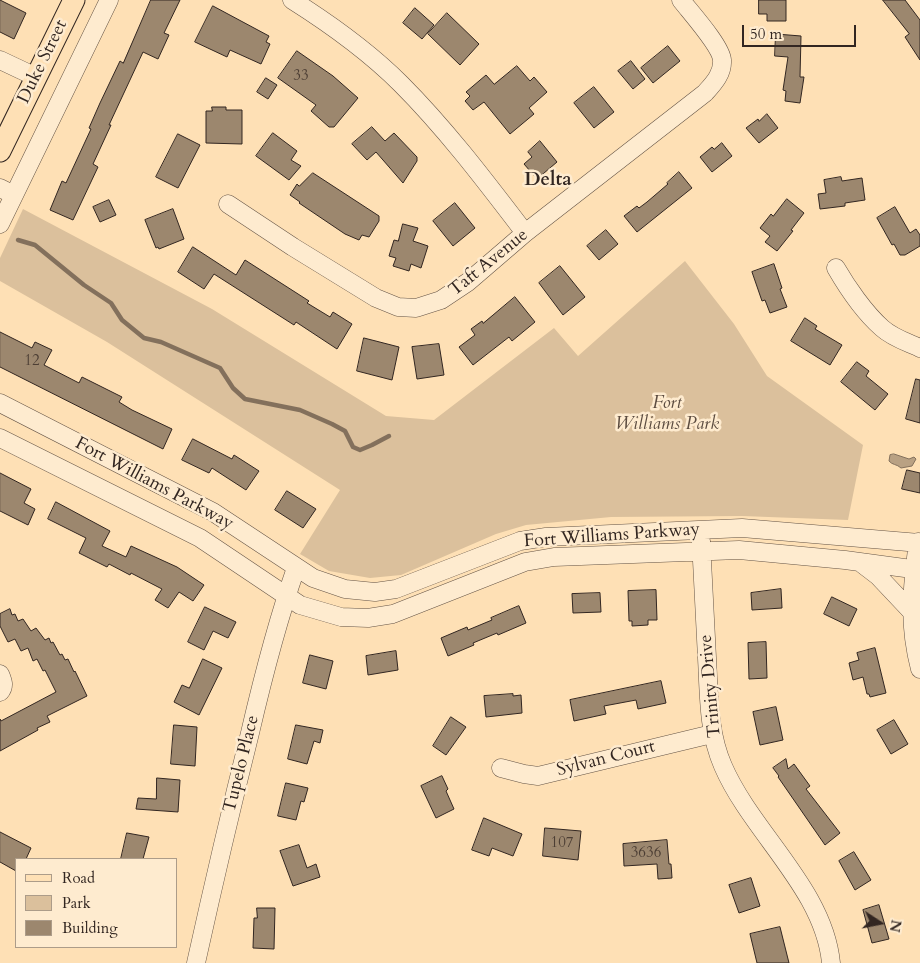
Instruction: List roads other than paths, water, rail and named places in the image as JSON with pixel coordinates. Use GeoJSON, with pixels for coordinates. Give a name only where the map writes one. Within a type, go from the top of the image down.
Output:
{"type":"FeatureCollection","features":[{"type":"Feature","properties":{"kind":"main road","name":"Duke Street"},"geometry":{"type":"LineString","coordinates":[[0,151],[74,0]]}},
{"type":"Feature","properties":{"kind":"street"},"geometry":{"type":"LineString","coordinates":[[0,224],[7,192],[109,0]]}},
{"type":"Feature","properties":{"kind":"street"},"geometry":{"type":"LineString","coordinates":[[292,0],[350,41],[399,82],[471,163],[525,233]]}},
{"type":"Feature","properties":{"kind":"street","name":"Taft Avenue"},"geometry":{"type":"LineString","coordinates":[[228,204],[343,279],[376,298],[398,307],[416,308],[435,302],[452,294],[525,233],[705,94],[718,78],[722,59],[719,49],[681,0]]}},
{"type":"Feature","properties":{"kind":"street"},"geometry":{"type":"LineString","coordinates":[[0,60],[36,77]]}},
{"type":"Feature","properties":{"kind":"street"},"geometry":{"type":"LineString","coordinates":[[836,268],[845,284],[882,328],[904,342],[920,348]]}},
{"type":"Feature","properties":{"kind":"street","name":"Fort Williams Parkway"},"geometry":{"type":"LineString","coordinates":[[0,404],[213,512],[313,578],[345,589],[375,592],[396,588],[520,541],[546,537],[742,528],[919,542]]}},
{"type":"Feature","properties":{"kind":"street","name":"Fort Williams Parkway"},"geometry":{"type":"LineString","coordinates":[[0,438],[200,538],[300,605],[341,617],[368,618],[393,614],[525,562],[554,557],[739,550],[917,570]]}},
{"type":"Feature","properties":{"kind":"street","name":"Trinity Drive"},"geometry":{"type":"LineString","coordinates":[[700,529],[712,734],[723,766],[750,814],[818,913],[831,963]]}},
{"type":"Feature","properties":{"kind":"street"},"geometry":{"type":"LineString","coordinates":[[919,542],[911,611],[920,669]]}},
{"type":"Feature","properties":{"kind":"street"},"geometry":{"type":"LineString","coordinates":[[859,562],[878,576],[911,611]]}},
{"type":"Feature","properties":{"kind":"street","name":"Tupelo Place"},"geometry":{"type":"LineString","coordinates":[[196,963],[263,679],[286,596],[296,568]]}},
{"type":"Feature","properties":{"kind":"street"},"geometry":{"type":"LineString","coordinates":[[0,674],[3,683],[3,688],[0,692]]}},
{"type":"Feature","properties":{"kind":"street","name":"Sylvan Court"},"geometry":{"type":"LineString","coordinates":[[501,768],[538,776],[712,734]]}},
{"type":"Feature","properties":{"kind":"waterway"},"geometry":{"type":"LineString","coordinates":[[18,240],[35,245],[84,285],[111,303],[122,320],[144,338],[161,342],[220,368],[233,388],[245,399],[300,410],[332,424],[345,431],[353,447],[360,450],[389,436]]}},
{"type":"Feature","properties":{"kind":"district","name":"Delta"},"geometry":{"type":"Point","coordinates":[548,181]}},
{"type":"Feature","properties":{"kind":"park label","name":"Fort Williams Park"},"geometry":{"type":"Point","coordinates":[667,414]}}]}
